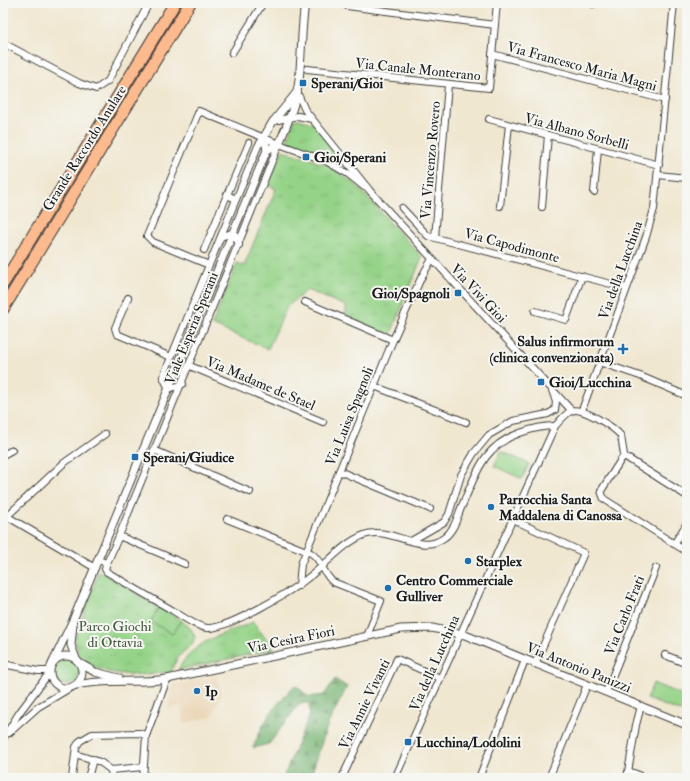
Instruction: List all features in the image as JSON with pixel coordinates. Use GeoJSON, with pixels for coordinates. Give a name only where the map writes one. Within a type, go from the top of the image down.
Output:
{"type":"FeatureCollection","features":[{"type":"Feature","properties":{"kind":"highway","name":"Grande Raccordo Anulare"},"geometry":{"type":"LineString","coordinates":[[3,284],[175,3]]}},
{"type":"Feature","properties":{"kind":"highway","name":"Grande Raccordo Anulare"},"geometry":{"type":"LineString","coordinates":[[3,309],[190,3]]}},
{"type":"Feature","properties":{"kind":"street"},"geometry":{"type":"LineString","coordinates":[[3,43],[79,83],[96,89],[108,81],[149,3]]}},
{"type":"Feature","properties":{"kind":"street"},"geometry":{"type":"LineString","coordinates":[[232,53],[263,3]]}},
{"type":"Feature","properties":{"kind":"street"},"geometry":{"type":"LineString","coordinates":[[296,3],[305,6]]}},
{"type":"Feature","properties":{"kind":"street"},"geometry":{"type":"LineString","coordinates":[[349,3],[348,6],[495,24]]}},
{"type":"Feature","properties":{"kind":"street","name":"Via Canale Monterano"},"geometry":{"type":"LineString","coordinates":[[307,69],[448,85],[489,88],[497,3]]}},
{"type":"Feature","properties":{"kind":"street","name":"Via della Lucchina"},"geometry":{"type":"LineString","coordinates":[[582,410],[651,220],[658,175],[674,3]]}},
{"type":"Feature","properties":{"kind":"street","name":"Viale Esperia Sperani"},"geometry":{"type":"LineString","coordinates":[[107,563],[120,536],[154,450],[183,384],[291,117],[297,92],[305,6]]}},
{"type":"Feature","properties":{"kind":"street","name":"Via Francesco Maria Magni"},"geometry":{"type":"LineString","coordinates":[[492,54],[665,100]]}},
{"type":"Feature","properties":{"kind":"street","name":"Via Vincenzo Rovero"},"geometry":{"type":"LineString","coordinates":[[435,237],[448,85]]}},
{"type":"Feature","properties":{"kind":"street","name":"Viale Esperia Sperani"},"geometry":{"type":"LineString","coordinates":[[169,389],[163,377],[258,146],[273,121],[297,92]]}},
{"type":"Feature","properties":{"kind":"street","name":"Via Vivi Gioi"},"geometry":{"type":"LineString","coordinates":[[297,92],[302,106],[370,191],[572,411]]}},
{"type":"Feature","properties":{"kind":"street","name":"Via Vivi Gioi"},"geometry":{"type":"LineString","coordinates":[[209,265],[153,242],[148,237],[148,233],[199,111],[334,165],[370,191]]}},
{"type":"Feature","properties":{"kind":"street"},"geometry":{"type":"LineString","coordinates":[[273,121],[303,116],[312,119]]}},
{"type":"Feature","properties":{"kind":"street","name":"Via Albano Sorbelli"},"geometry":{"type":"LineString","coordinates":[[489,119],[659,165]]}},
{"type":"Feature","properties":{"kind":"street"},"geometry":{"type":"LineString","coordinates":[[500,206],[509,125]]}},
{"type":"Feature","properties":{"kind":"street"},"geometry":{"type":"LineString","coordinates":[[542,207],[548,135]]}},
{"type":"Feature","properties":{"kind":"street"},"geometry":{"type":"LineString","coordinates":[[264,137],[267,150],[279,144]]}},
{"type":"Feature","properties":{"kind":"street"},"geometry":{"type":"LineString","coordinates":[[204,250],[249,143]]}},
{"type":"Feature","properties":{"kind":"street"},"geometry":{"type":"LineString","coordinates":[[594,192],[598,149]]}},
{"type":"Feature","properties":{"kind":"street","name":"Viale Esperia Sperani"},"geometry":{"type":"LineString","coordinates":[[53,662],[95,568],[267,150]]}},
{"type":"Feature","properties":{"kind":"street"},"geometry":{"type":"LineString","coordinates":[[658,175],[687,178]]}},
{"type":"Feature","properties":{"kind":"street"},"geometry":{"type":"LineString","coordinates":[[253,184],[266,179]]}},
{"type":"Feature","properties":{"kind":"street"},"geometry":{"type":"LineString","coordinates":[[230,188],[239,192]]}},
{"type":"Feature","properties":{"kind":"street"},"geometry":{"type":"LineString","coordinates":[[228,195],[236,199]]}},
{"type":"Feature","properties":{"kind":"street"},"geometry":{"type":"LineString","coordinates":[[225,202],[234,206]]}},
{"type":"Feature","properties":{"kind":"street","name":"Via Capodimonte"},"geometry":{"type":"LineString","coordinates":[[402,208],[428,236],[626,288]]}},
{"type":"Feature","properties":{"kind":"street"},"geometry":{"type":"LineString","coordinates":[[221,237],[234,232],[239,245]]}},
{"type":"Feature","properties":{"kind":"street","name":"Via Luisa Spagnoli"},"geometry":{"type":"LineString","coordinates":[[299,586],[300,566],[393,340],[420,278],[432,259]]}},
{"type":"Feature","properties":{"kind":"street"},"geometry":{"type":"LineString","coordinates":[[535,311],[566,320],[582,276]]}},
{"type":"Feature","properties":{"kind":"street"},"geometry":{"type":"LineString","coordinates":[[198,292],[205,302],[217,299]]}},
{"type":"Feature","properties":{"kind":"street"},"geometry":{"type":"LineString","coordinates":[[128,298],[115,328],[116,334],[171,358]]}},
{"type":"Feature","properties":{"kind":"street"},"geometry":{"type":"LineString","coordinates":[[305,302],[393,340]]}},
{"type":"Feature","properties":{"kind":"street"},"geometry":{"type":"LineString","coordinates":[[599,362],[640,376],[687,396]]}},
{"type":"Feature","properties":{"kind":"street","name":"Via Madame de Stael"},"geometry":{"type":"LineString","coordinates":[[190,366],[324,422]]}},
{"type":"Feature","properties":{"kind":"street"},"geometry":{"type":"LineString","coordinates":[[169,389],[183,384]]}},
{"type":"Feature","properties":{"kind":"street"},"geometry":{"type":"LineString","coordinates":[[374,386],[466,422]]}},
{"type":"Feature","properties":{"kind":"street"},"geometry":{"type":"LineString","coordinates":[[410,541],[443,523],[448,516],[461,475],[484,440],[496,430],[513,421],[553,412],[556,405],[552,389]]}},
{"type":"Feature","properties":{"kind":"street"},"geometry":{"type":"LineString","coordinates":[[572,411],[582,410],[620,434],[624,456],[601,491],[606,500],[687,552]]}},
{"type":"Feature","properties":{"kind":"street","name":"Via della Lucchina"},"geometry":{"type":"LineString","coordinates":[[395,778],[555,426],[572,411]]}},
{"type":"Feature","properties":{"kind":"street"},"geometry":{"type":"LineString","coordinates":[[155,423],[160,437]]}},
{"type":"Feature","properties":{"kind":"street"},"geometry":{"type":"LineString","coordinates":[[98,560],[107,563],[105,569],[107,572],[195,624],[208,628],[218,626],[234,620],[283,596],[299,586],[351,542],[369,534],[382,533],[410,541],[434,543],[449,533],[479,467],[488,452],[501,441],[525,431],[555,426]]}},
{"type":"Feature","properties":{"kind":"street"},"geometry":{"type":"LineString","coordinates":[[496,430],[501,441]]}},
{"type":"Feature","properties":{"kind":"street"},"geometry":{"type":"LineString","coordinates":[[95,568],[5,516],[64,463],[105,434]]}},
{"type":"Feature","properties":{"kind":"street"},"geometry":{"type":"LineString","coordinates":[[3,455],[12,450]]}},
{"type":"Feature","properties":{"kind":"street"},"geometry":{"type":"LineString","coordinates":[[154,450],[250,492]]}},
{"type":"Feature","properties":{"kind":"street"},"geometry":{"type":"LineString","coordinates":[[624,456],[687,496]]}},
{"type":"Feature","properties":{"kind":"street"},"geometry":{"type":"LineString","coordinates":[[339,471],[430,509]]}},
{"type":"Feature","properties":{"kind":"street"},"geometry":{"type":"LineString","coordinates":[[131,481],[144,476]]}},
{"type":"Feature","properties":{"kind":"street"},"geometry":{"type":"LineString","coordinates":[[227,519],[307,551],[316,557],[333,582],[381,601],[367,636]]}},
{"type":"Feature","properties":{"kind":"street"},"geometry":{"type":"LineString","coordinates":[[512,519],[584,553],[534,664]]}},
{"type":"Feature","properties":{"kind":"street"},"geometry":{"type":"LineString","coordinates":[[674,544],[687,523]]}},
{"type":"Feature","properties":{"kind":"street"},"geometry":{"type":"LineString","coordinates":[[120,536],[185,564]]}},
{"type":"Feature","properties":{"kind":"street","name":"Via Carlo Frati"},"geometry":{"type":"LineString","coordinates":[[606,692],[656,568]]}},
{"type":"Feature","properties":{"kind":"street","name":"Viale Esperia Sperani"},"geometry":{"type":"LineString","coordinates":[[73,620],[71,645],[79,662]]}},
{"type":"Feature","properties":{"kind":"street","name":"Via Cesira Fiori"},"geometry":{"type":"LineString","coordinates":[[77,685],[97,681],[146,681],[168,679],[367,636],[416,628],[432,628],[460,634]]}},
{"type":"Feature","properties":{"kind":"street","name":"Via Antonio Panizzi"},"geometry":{"type":"LineString","coordinates":[[460,634],[687,725]]}},
{"type":"Feature","properties":{"kind":"street"},"geometry":{"type":"LineString","coordinates":[[666,655],[687,664]]}},
{"type":"Feature","properties":{"kind":"street"},"geometry":{"type":"LineString","coordinates":[[63,656],[70,656],[79,662],[83,675],[77,685],[38,707],[4,738],[19,713],[50,671],[53,662],[63,656]]}},
{"type":"Feature","properties":{"kind":"street","name":"Via Annie Vivanti"},"geometry":{"type":"LineString","coordinates":[[342,778],[397,659],[440,678]]}},
{"type":"Feature","properties":{"kind":"street"},"geometry":{"type":"LineString","coordinates":[[479,778],[525,660]]}},
{"type":"Feature","properties":{"kind":"street","name":"Via Cesira Fiori"},"geometry":{"type":"LineString","coordinates":[[79,662],[95,672],[127,681]]}},
{"type":"Feature","properties":{"kind":"street"},"geometry":{"type":"LineString","coordinates":[[3,664],[33,670],[50,671]]}},
{"type":"Feature","properties":{"kind":"street"},"geometry":{"type":"LineString","coordinates":[[50,671],[52,681],[57,686],[62,688],[70,688]]}},
{"type":"Feature","properties":{"kind":"street"},"geometry":{"type":"LineString","coordinates":[[143,778],[146,736],[168,679]]}},
{"type":"Feature","properties":{"kind":"street"},"geometry":{"type":"LineString","coordinates":[[549,778],[587,685]]}},
{"type":"Feature","properties":{"kind":"street"},"geometry":{"type":"LineString","coordinates":[[627,778],[636,725],[641,706]]}},
{"type":"Feature","properties":{"kind":"street"},"geometry":{"type":"LineString","coordinates":[[72,778],[75,754],[80,740],[92,734],[140,733],[146,736]]}},
{"type":"Feature","properties":{"kind":"street"},"geometry":{"type":"LineString","coordinates":[[75,754],[93,759],[111,770],[143,767]]}},
{"type":"Feature","properties":{"kind":"street"},"geometry":{"type":"LineString","coordinates":[[88,778],[93,759]]}},
{"type":"Feature","properties":{"kind":"street"},"geometry":{"type":"LineString","coordinates":[[111,770],[112,778]]}},
{"type":"Feature","properties":{"kind":"street"},"geometry":{"type":"LineString","coordinates":[[628,771],[647,778]]}},
{"type":"Feature","properties":{"kind":"shaded area"},"geometry":{"type":"Polygon","coordinates":[[[216,675],[221,695],[211,717],[184,723],[181,706],[168,709],[172,685],[216,675]]]}},
{"type":"Feature","properties":{"kind":"green space"},"geometry":{"type":"Polygon","coordinates":[[[299,119],[314,124],[343,161],[341,165],[328,157],[287,142],[294,120],[299,119]]]}},
{"type":"Feature","properties":{"kind":"green space"},"geometry":{"type":"Polygon","coordinates":[[[282,150],[325,164],[354,183],[422,257],[390,336],[346,316],[346,306],[307,290],[287,307],[268,349],[212,325],[237,263],[244,266],[276,189],[268,185],[282,150]]]}},
{"type":"Feature","properties":{"kind":"green space"},"geometry":{"type":"Polygon","coordinates":[[[501,451],[529,464],[522,479],[494,466],[501,451]]]}},
{"type":"Feature","properties":{"kind":"green space","name":"Parco Giochi di Ottavia"},"geometry":{"type":"Polygon","coordinates":[[[99,571],[159,607],[151,621],[172,634],[181,620],[191,629],[195,637],[192,644],[178,657],[171,672],[125,674],[112,672],[91,665],[80,656],[75,638],[99,571]]]}},
{"type":"Feature","properties":{"kind":"green space"},"geometry":{"type":"Polygon","coordinates":[[[159,607],[181,620],[173,634],[151,622],[159,607]]]}},
{"type":"Feature","properties":{"kind":"green space"},"geometry":{"type":"Polygon","coordinates":[[[253,622],[274,649],[178,670],[193,651],[201,645],[211,639],[253,622]]]}},
{"type":"Feature","properties":{"kind":"green space"},"geometry":{"type":"Polygon","coordinates":[[[67,659],[76,663],[80,672],[76,681],[67,685],[58,681],[54,672],[58,663],[67,659]]]}},
{"type":"Feature","properties":{"kind":"green space"},"geometry":{"type":"Polygon","coordinates":[[[335,679],[347,687],[328,724],[310,778],[283,778],[310,714],[309,703],[300,703],[269,744],[253,748],[261,729],[275,707],[295,685],[309,697],[324,695],[335,679]]]}},
{"type":"Feature","properties":{"kind":"green space"},"geometry":{"type":"Polygon","coordinates":[[[653,683],[687,697],[687,714],[647,699],[653,683]]]}},
{"type":"Feature","properties":{"kind":"place","name":"Sperani/Gioi"},"geometry":{"type":"Point","coordinates":[303,83]}},
{"type":"Feature","properties":{"kind":"place","name":"Gioi/Sperani"},"geometry":{"type":"Point","coordinates":[306,157]}},
{"type":"Feature","properties":{"kind":"place","name":"Gioi/Spagnoli"},"geometry":{"type":"Point","coordinates":[458,293]}},
{"type":"Feature","properties":{"kind":"place","name":"Salus infirmorum (clinica convenzionata)"},"geometry":{"type":"Point","coordinates":[623,349]}},
{"type":"Feature","properties":{"kind":"place","name":"Gioi/Lucchina"},"geometry":{"type":"Point","coordinates":[541,382]}},
{"type":"Feature","properties":{"kind":"place","name":"Sperani/Giudice"},"geometry":{"type":"Point","coordinates":[135,457]}},
{"type":"Feature","properties":{"kind":"place","name":"Parrocchia Santa Maddalena di Canossa"},"geometry":{"type":"Point","coordinates":[491,507]}},
{"type":"Feature","properties":{"kind":"place","name":"Starplex"},"geometry":{"type":"Point","coordinates":[468,561]}},
{"type":"Feature","properties":{"kind":"place","name":"Centro Commerciale Gulliver"},"geometry":{"type":"Point","coordinates":[388,588]}},
{"type":"Feature","properties":{"kind":"place","name":"Ip"},"geometry":{"type":"Point","coordinates":[197,691]}},
{"type":"Feature","properties":{"kind":"place","name":"Lucchina/Lodolini"},"geometry":{"type":"Point","coordinates":[408,742]}}]}
